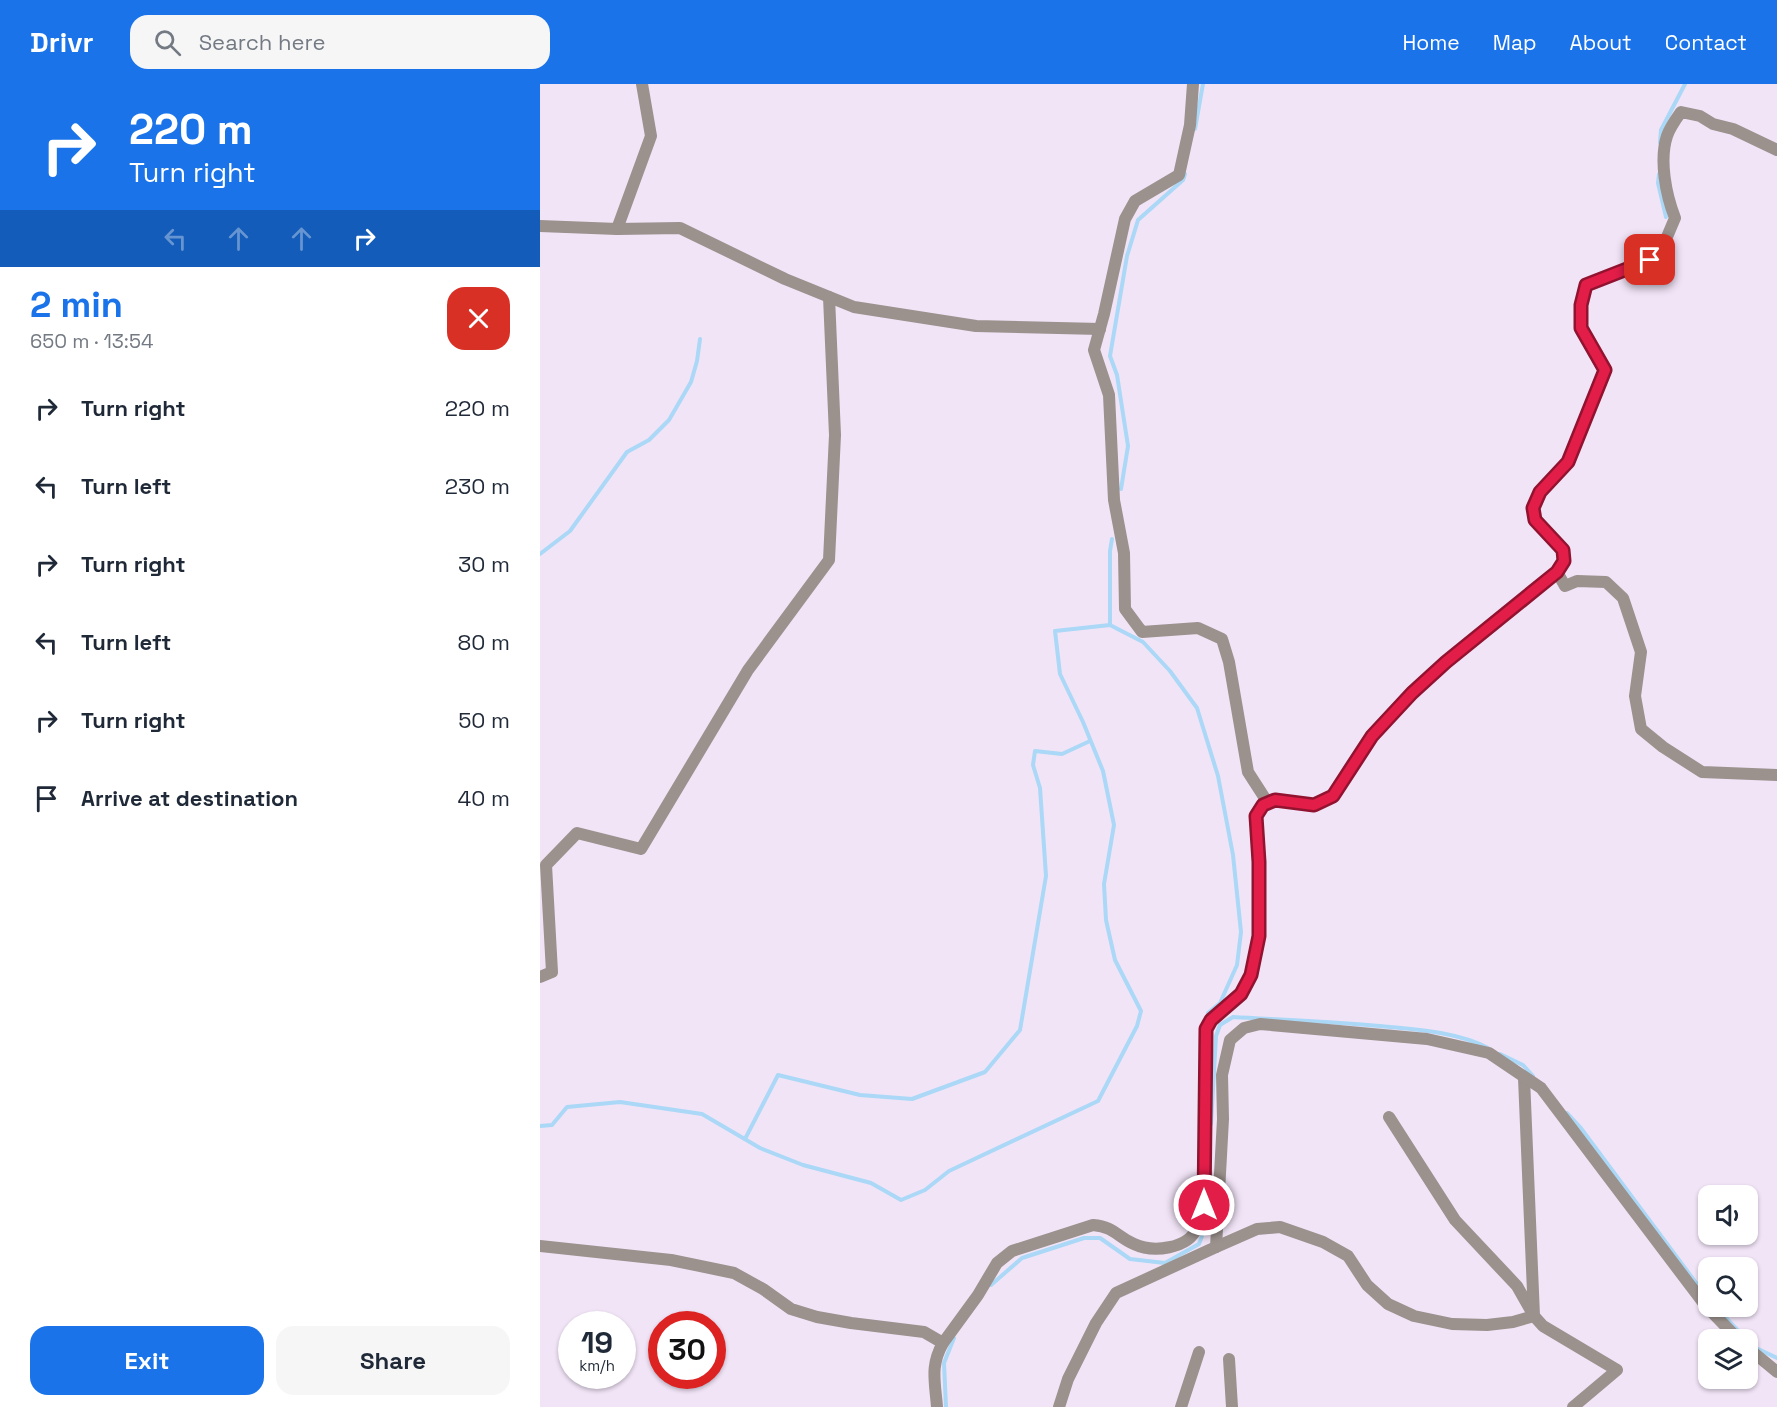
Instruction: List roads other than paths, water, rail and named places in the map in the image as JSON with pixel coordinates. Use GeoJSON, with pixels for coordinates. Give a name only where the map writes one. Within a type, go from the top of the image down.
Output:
{"type":"FeatureCollection","features":[{"type":"Feature","properties":{"kind":"street"},"geometry":{"type":"LineString","coordinates":[[617,229],[651,136],[642,84]]}},
{"type":"Feature","properties":{"kind":"street"},"geometry":{"type":"LineString","coordinates":[[1193,84],[1190,126],[1179,175],[1135,201],[1125,219],[1094,350],[1109,395],[1114,500],[1124,553],[1125,609],[1142,632],[1197,628],[1222,639],[1231,673],[1248,772],[1268,803]]}},
{"type":"Feature","properties":{"kind":"street"},"geometry":{"type":"LineString","coordinates":[[937,1407],[934,1375],[936,1356],[997,1263],[1011,1251],[1093,1225],[1115,1230],[1127,1240],[1149,1249],[1168,1248],[1189,1238],[1197,1229],[1204,1205],[1206,1029],[1211,1020],[1241,994],[1251,975],[1259,936],[1259,862],[1256,816],[1263,805],[1275,800],[1314,805],[1333,796],[1372,736],[1412,693],[1446,662],[1557,572],[1564,561],[1563,550],[1535,520],[1533,508],[1540,492],[1568,462],[1605,370],[1581,328],[1581,305],[1586,285],[1650,260],[1664,244],[1675,219],[1666,184],[1664,160],[1667,136],[1682,111],[1700,116],[1713,124],[1733,129],[1777,150]]}},
{"type":"Feature","properties":{"kind":"street"},"geometry":{"type":"LineString","coordinates":[[540,226],[617,229],[680,228],[785,279],[854,307],[976,326],[1100,329]]}},
{"type":"Feature","properties":{"kind":"street"},"geometry":{"type":"LineString","coordinates":[[540,977],[552,972],[546,865],[578,833],[641,849],[748,670],[829,560],[835,435],[829,297]]}},
{"type":"Feature","properties":{"kind":"street"},"geometry":{"type":"LineString","coordinates":[[1557,572],[1565,586],[1577,581],[1606,582],[1623,598],[1641,652],[1635,696],[1641,729],[1702,772],[1777,775]]}},
{"type":"Feature","properties":{"kind":"street"},"geometry":{"type":"LineString","coordinates":[[1216,1247],[1223,1119],[1222,1075],[1230,1040],[1244,1028],[1260,1024],[1427,1039],[1489,1053],[1541,1088],[1705,1305],[1728,1329]]}},
{"type":"Feature","properties":{"kind":"street"},"geometry":{"type":"LineString","coordinates":[[1524,1078],[1534,1316]]}},
{"type":"Feature","properties":{"kind":"street"},"geometry":{"type":"LineString","coordinates":[[1389,1117],[1455,1220],[1517,1286],[1534,1316],[1544,1326],[1617,1370],[1573,1407]]}},
{"type":"Feature","properties":{"kind":"street"},"geometry":{"type":"LineString","coordinates":[[1059,1407],[1068,1379],[1096,1323],[1116,1293],[1257,1228],[1280,1227],[1323,1242],[1348,1256],[1367,1285],[1388,1304],[1414,1316],[1452,1324],[1487,1325],[1514,1322],[1534,1316]]}},
{"type":"Feature","properties":{"kind":"street"},"geometry":{"type":"LineString","coordinates":[[540,1245],[671,1260],[734,1273],[763,1289],[791,1309],[817,1317],[851,1323],[924,1332],[943,1343]]}},
{"type":"Feature","properties":{"kind":"street"},"geometry":{"type":"LineString","coordinates":[[1181,1407],[1199,1352]]}},
{"type":"Feature","properties":{"kind":"street"},"geometry":{"type":"LineString","coordinates":[[1758,1356],[1777,1372]]}},
{"type":"Feature","properties":{"kind":"street"},"geometry":{"type":"LineString","coordinates":[[1229,1359],[1232,1407]]}},
{"type":"Feature","properties":{"kind":"waterway"},"geometry":{"type":"LineString","coordinates":[[1195,129],[1203,84]]}},
{"type":"Feature","properties":{"kind":"waterway"},"geometry":{"type":"LineString","coordinates":[[1660,143],[1661,130],[1685,84]]}},
{"type":"Feature","properties":{"kind":"waterway"},"geometry":{"type":"LineString","coordinates":[[1121,489],[1128,446],[1117,375],[1110,356],[1127,256],[1138,220],[1183,180],[1185,174]]}},
{"type":"Feature","properties":{"kind":"waterway"},"geometry":{"type":"LineString","coordinates":[[1659,174],[1658,183],[1666,217]]}},
{"type":"Feature","properties":{"kind":"waterway"},"geometry":{"type":"LineString","coordinates":[[540,554],[570,531],[627,452],[649,440],[669,420],[691,382],[700,339]]}},
{"type":"Feature","properties":{"kind":"waterway"},"geometry":{"type":"LineString","coordinates":[[1110,625],[1112,539]]}},
{"type":"Feature","properties":{"kind":"waterway"},"geometry":{"type":"LineString","coordinates":[[540,1126],[552,1125],[567,1107],[620,1102],[702,1114],[760,1148],[803,1165],[871,1183],[901,1200],[925,1190],[949,1171],[1098,1101],[1137,1026],[1141,1011],[1115,960],[1106,920],[1104,884],[1114,825],[1103,771],[1060,674],[1055,631],[1110,625],[1143,642],[1170,671],[1197,708],[1218,776],[1233,855],[1241,932],[1237,965],[1220,1003],[1208,1013]]}},
{"type":"Feature","properties":{"kind":"waterway"},"geometry":{"type":"LineString","coordinates":[[745,1139],[778,1075],[860,1095],[912,1099],[985,1072],[1020,1030],[1046,876],[1040,788],[1033,765],[1035,751],[1062,754],[1090,741]]}},
{"type":"Feature","properties":{"kind":"waterway"},"geometry":{"type":"LineString","coordinates":[[1211,1124],[1216,1036],[1220,1025],[1233,1017],[1415,1029],[1465,1039],[1488,1048]]}},
{"type":"Feature","properties":{"kind":"waterway"},"geometry":{"type":"LineString","coordinates":[[1500,1054],[1523,1065],[1533,1076]]}},
{"type":"Feature","properties":{"kind":"waterway"},"geometry":{"type":"LineString","coordinates":[[1567,1113],[1580,1127],[1698,1286]]}},
{"type":"Feature","properties":{"kind":"waterway"},"geometry":{"type":"LineString","coordinates":[[991,1285],[1022,1258],[1084,1238],[1100,1238],[1130,1259],[1165,1263],[1199,1244],[1205,1228],[1205,1218]]}},
{"type":"Feature","properties":{"kind":"waterway"},"geometry":{"type":"LineString","coordinates":[[1725,1317],[1737,1329]]}},
{"type":"Feature","properties":{"kind":"waterway"},"geometry":{"type":"LineString","coordinates":[[946,1407],[944,1363],[954,1338]]}},
{"type":"Feature","properties":{"kind":"waterway"},"geometry":{"type":"LineString","coordinates":[[1758,1349],[1777,1358]]}}]}
